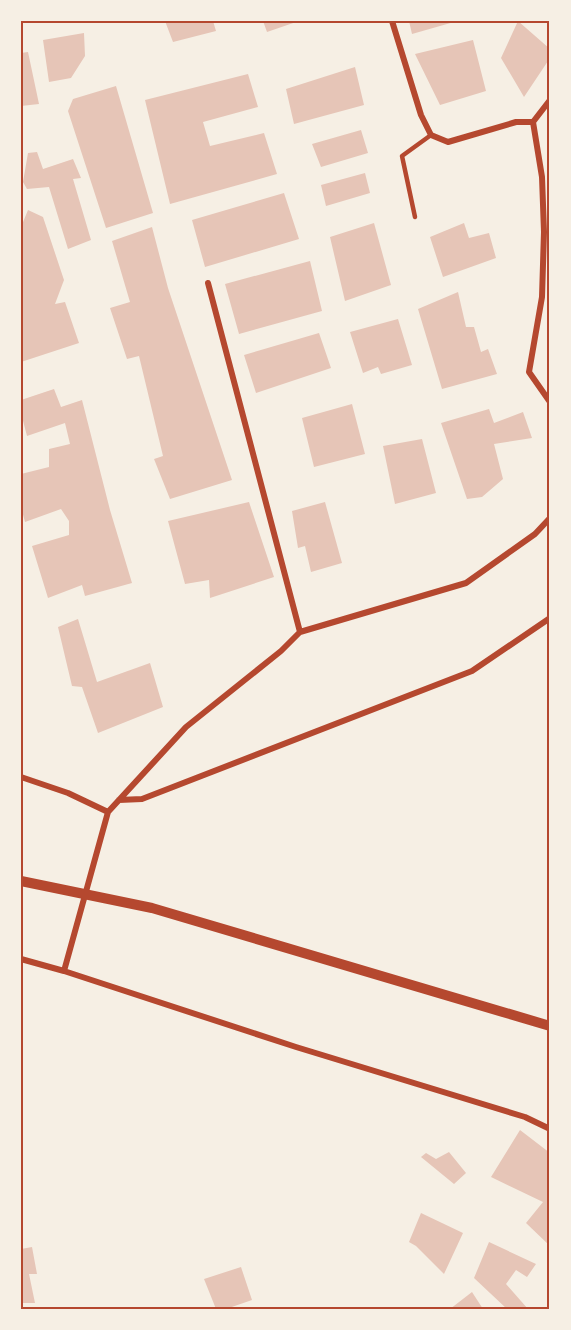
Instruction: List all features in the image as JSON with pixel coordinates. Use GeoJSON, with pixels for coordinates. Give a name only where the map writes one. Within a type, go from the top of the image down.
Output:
{"type":"FeatureCollection","features":[{"type":"Feature","properties":{"kind":"street"},"geometry":{"type":"LineString","coordinates":[[392,21],[421,115],[431,135],[448,142],[516,122],[533,122]]}},
{"type":"Feature","properties":{"kind":"street"},"geometry":{"type":"LineString","coordinates":[[550,100],[533,122],[542,177],[544,232],[542,297],[529,372],[550,402]]}},
{"type":"Feature","properties":{"kind":"street"},"geometry":{"type":"LineString","coordinates":[[208,283],[300,632]]}},
{"type":"Feature","properties":{"kind":"street"},"geometry":{"type":"LineString","coordinates":[[64,971],[108,812],[186,727],[281,651],[300,632],[466,583],[535,534],[550,518]]}},
{"type":"Feature","properties":{"kind":"street"},"geometry":{"type":"LineString","coordinates":[[119,800],[142,799],[472,671],[550,618]]}},
{"type":"Feature","properties":{"kind":"street"},"geometry":{"type":"LineString","coordinates":[[21,777],[68,793],[108,812]]}},
{"type":"Feature","properties":{"kind":"street"},"geometry":{"type":"LineString","coordinates":[[21,881],[152,908],[550,1026]]}},
{"type":"Feature","properties":{"kind":"street"},"geometry":{"type":"LineString","coordinates":[[21,959],[525,1117],[550,1129]]}},
{"type":"Feature","properties":{"kind":"lane"},"geometry":{"type":"LineString","coordinates":[[415,217],[402,156],[431,135]]}},
{"type":"Feature","properties":{"kind":"building"},"geometry":{"type":"Polygon","coordinates":[[[165,21],[213,21],[216,31],[173,42],[165,21]]]}},
{"type":"Feature","properties":{"kind":"building"},"geometry":{"type":"Polygon","coordinates":[[[263,21],[299,21],[267,32],[263,21]]]}},
{"type":"Feature","properties":{"kind":"building"},"geometry":{"type":"Polygon","coordinates":[[[409,21],[454,21],[454,22],[412,34],[409,21]]]}},
{"type":"Feature","properties":{"kind":"building"},"geometry":{"type":"Polygon","coordinates":[[[518,21],[550,49],[550,58],[524,97],[501,58],[518,21]]]}},
{"type":"Feature","properties":{"kind":"building"},"geometry":{"type":"Polygon","coordinates":[[[84,33],[85,56],[71,78],[49,82],[43,40],[84,33]]]}},
{"type":"Feature","properties":{"kind":"building"},"geometry":{"type":"Polygon","coordinates":[[[473,40],[486,91],[440,105],[415,54],[473,40]]]}},
{"type":"Feature","properties":{"kind":"building"},"geometry":{"type":"Polygon","coordinates":[[[28,52],[39,104],[21,106],[21,53],[28,52]]]}},
{"type":"Feature","properties":{"kind":"building"},"geometry":{"type":"Polygon","coordinates":[[[355,67],[364,105],[294,124],[286,89],[355,67]]]}},
{"type":"Feature","properties":{"kind":"building"},"geometry":{"type":"Polygon","coordinates":[[[248,74],[258,107],[203,122],[210,146],[264,133],[277,174],[170,204],[145,100],[248,74]]]}},
{"type":"Feature","properties":{"kind":"building"},"geometry":{"type":"Polygon","coordinates":[[[116,86],[153,213],[106,228],[68,111],[73,99],[116,86]]]}},
{"type":"Feature","properties":{"kind":"building"},"geometry":{"type":"Polygon","coordinates":[[[361,130],[368,153],[321,167],[312,144],[361,130]]]}},
{"type":"Feature","properties":{"kind":"building"},"geometry":{"type":"Polygon","coordinates":[[[37,152],[43,169],[73,159],[81,178],[73,179],[91,240],[68,249],[49,187],[27,189],[23,182],[28,153],[37,152]]]}},
{"type":"Feature","properties":{"kind":"building"},"geometry":{"type":"Polygon","coordinates":[[[365,173],[370,193],[326,206],[321,185],[365,173]]]}},
{"type":"Feature","properties":{"kind":"building"},"geometry":{"type":"Polygon","coordinates":[[[284,193],[299,239],[205,267],[192,220],[284,193]]]}},
{"type":"Feature","properties":{"kind":"building"},"geometry":{"type":"Polygon","coordinates":[[[28,210],[43,217],[64,280],[55,304],[65,302],[79,343],[21,362],[21,227],[28,210]]]}},
{"type":"Feature","properties":{"kind":"building"},"geometry":{"type":"Polygon","coordinates":[[[374,223],[391,285],[345,301],[330,237],[374,223]]]}},
{"type":"Feature","properties":{"kind":"building"},"geometry":{"type":"Polygon","coordinates":[[[464,223],[469,238],[489,233],[496,258],[443,277],[430,237],[464,223]]]}},
{"type":"Feature","properties":{"kind":"building"},"geometry":{"type":"Polygon","coordinates":[[[152,227],[168,288],[232,480],[170,499],[154,459],[163,456],[139,356],[127,359],[110,308],[130,302],[112,241],[152,227]]]}},
{"type":"Feature","properties":{"kind":"building"},"geometry":{"type":"Polygon","coordinates":[[[310,261],[322,311],[239,334],[225,284],[310,261]]]}},
{"type":"Feature","properties":{"kind":"building"},"geometry":{"type":"Polygon","coordinates":[[[458,292],[466,327],[474,327],[481,352],[488,349],[497,374],[442,389],[418,309],[458,292]]]}},
{"type":"Feature","properties":{"kind":"building"},"geometry":{"type":"Polygon","coordinates":[[[398,319],[412,365],[381,374],[378,367],[363,373],[350,332],[398,319]]]}},
{"type":"Feature","properties":{"kind":"building"},"geometry":{"type":"Polygon","coordinates":[[[319,333],[331,368],[256,393],[244,355],[319,333]]]}},
{"type":"Feature","properties":{"kind":"building"},"geometry":{"type":"Polygon","coordinates":[[[54,389],[61,407],[82,400],[110,510],[132,583],[85,596],[82,585],[48,598],[32,546],[69,535],[69,521],[61,509],[25,522],[21,507],[21,474],[49,467],[49,449],[70,444],[65,423],[27,436],[21,413],[21,400],[54,389]]]}},
{"type":"Feature","properties":{"kind":"building"},"geometry":{"type":"Polygon","coordinates":[[[352,404],[365,454],[314,467],[302,418],[352,404]]]}},
{"type":"Feature","properties":{"kind":"building"},"geometry":{"type":"Polygon","coordinates":[[[489,409],[494,423],[523,412],[532,438],[494,444],[503,479],[482,497],[467,499],[441,423],[489,409]]]}},
{"type":"Feature","properties":{"kind":"building"},"geometry":{"type":"Polygon","coordinates":[[[422,439],[436,493],[395,504],[383,446],[422,439]]]}},
{"type":"Feature","properties":{"kind":"building"},"geometry":{"type":"Polygon","coordinates":[[[249,502],[274,577],[210,598],[209,580],[185,584],[168,521],[249,502]]]}},
{"type":"Feature","properties":{"kind":"building"},"geometry":{"type":"Polygon","coordinates":[[[325,502],[342,563],[311,572],[305,546],[298,548],[292,511],[325,502]]]}},
{"type":"Feature","properties":{"kind":"building"},"geometry":{"type":"Polygon","coordinates":[[[78,619],[97,682],[150,663],[163,707],[98,733],[82,687],[72,686],[58,627],[78,619]]]}},
{"type":"Feature","properties":{"kind":"building"},"geometry":{"type":"Polygon","coordinates":[[[520,1130],[550,1153],[550,1193],[547,1197],[550,1200],[550,1246],[526,1223],[543,1202],[491,1177],[520,1130]]]}},
{"type":"Feature","properties":{"kind":"building"},"geometry":{"type":"Polygon","coordinates":[[[449,1152],[466,1173],[454,1184],[421,1157],[426,1153],[436,1159],[449,1152]]]}},
{"type":"Feature","properties":{"kind":"building"},"geometry":{"type":"Polygon","coordinates":[[[421,1213],[463,1233],[444,1274],[409,1242],[421,1213]]]}},
{"type":"Feature","properties":{"kind":"building"},"geometry":{"type":"Polygon","coordinates":[[[489,1242],[536,1264],[527,1277],[516,1270],[506,1284],[528,1309],[507,1309],[474,1278],[489,1242]]]}},
{"type":"Feature","properties":{"kind":"building"},"geometry":{"type":"Polygon","coordinates":[[[32,1247],[37,1274],[29,1274],[35,1303],[21,1303],[21,1249],[32,1247]]]}},
{"type":"Feature","properties":{"kind":"building"},"geometry":{"type":"Polygon","coordinates":[[[241,1267],[252,1300],[226,1309],[216,1309],[204,1279],[241,1267]]]}},
{"type":"Feature","properties":{"kind":"building"},"geometry":{"type":"Polygon","coordinates":[[[472,1292],[483,1309],[450,1309],[472,1292]]]}}]}
